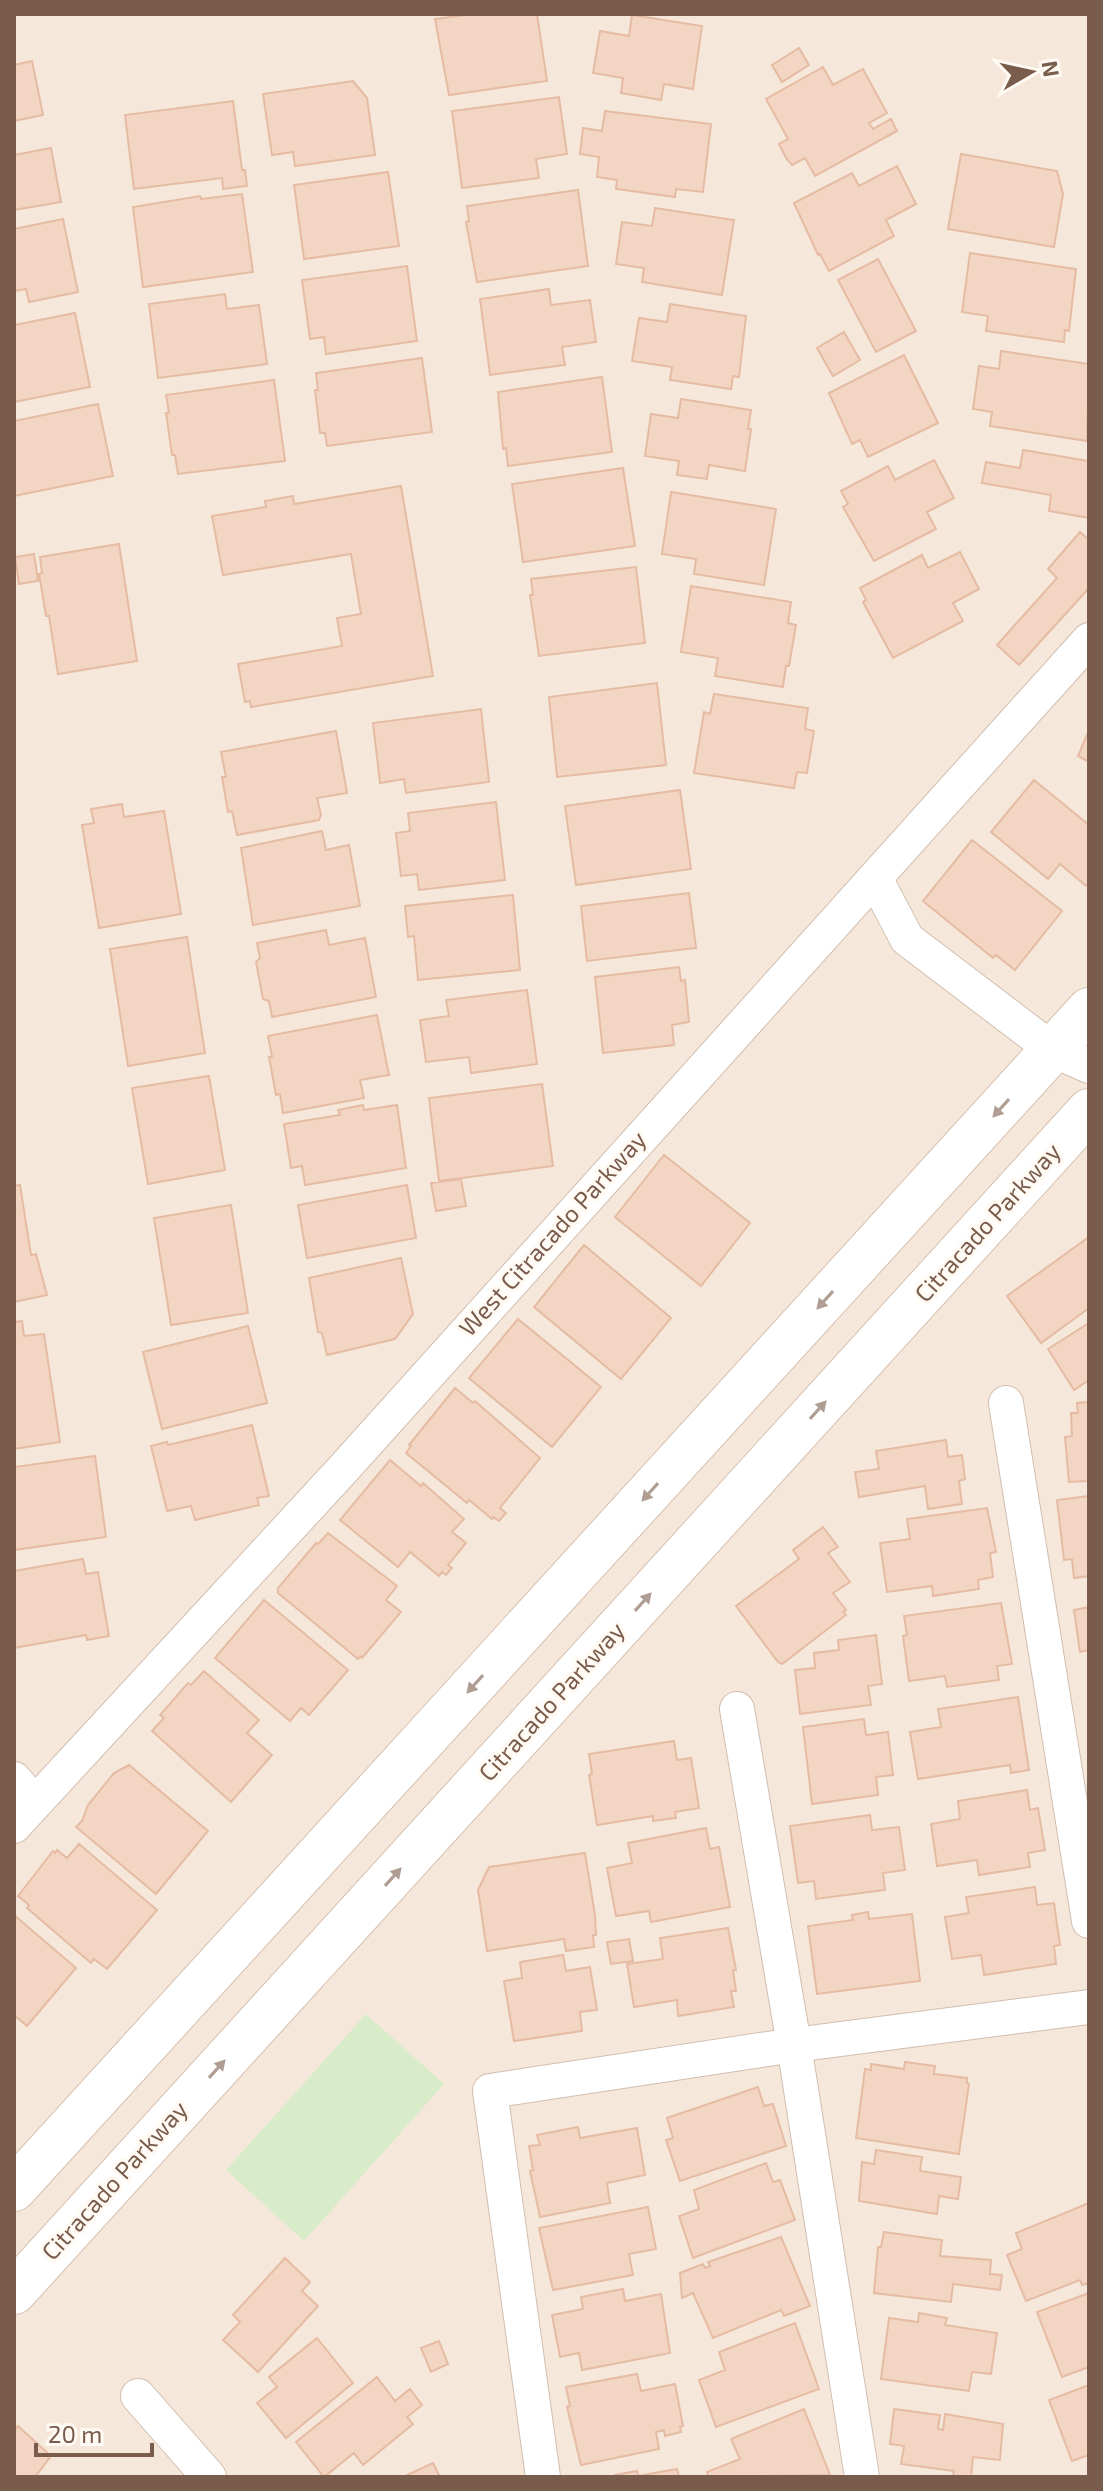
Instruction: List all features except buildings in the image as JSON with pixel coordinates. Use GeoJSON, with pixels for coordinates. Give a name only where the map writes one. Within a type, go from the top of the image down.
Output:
{"type":"FeatureCollection","features":[{"type":"Feature","properties":{"kind":"main road"},"geometry":{"type":"LineString","coordinates":[[14,2189],[1071,1058],[1089,1010]]}},
{"type":"Feature","properties":{"kind":"main road","name":"Citracado Parkway"},"geometry":{"type":"LineString","coordinates":[[14,2292],[1089,1111]]}},
{"type":"Feature","properties":{"kind":"street","name":"West Citracado Parkway"},"geometry":{"type":"LineString","coordinates":[[21,1803],[345,1467],[1089,640]]}},
{"type":"Feature","properties":{"kind":"street"},"geometry":{"type":"LineString","coordinates":[[875,878],[907,939],[1071,1058]]}},
{"type":"Feature","properties":{"kind":"street"},"geometry":{"type":"LineString","coordinates":[[1006,1403],[1089,1921]]}},
{"type":"Feature","properties":{"kind":"street"},"geometry":{"type":"LineString","coordinates":[[737,1709],[862,2477]]}},
{"type":"Feature","properties":{"kind":"street"},"geometry":{"type":"LineString","coordinates":[[543,2477],[490,2091],[794,2045],[1089,2007]]}},
{"type":"Feature","properties":{"kind":"street"},"geometry":{"type":"LineString","coordinates":[[138,2396],[209,2477]]}},
{"type":"Feature","properties":{"kind":"shaded area"},"geometry":{"type":"Polygon","coordinates":[[[14,14],[1089,14],[1089,2477],[14,2477],[14,14]]]}},
{"type":"Feature","properties":{"kind":"green space"},"geometry":{"type":"Polygon","coordinates":[[[366,2014],[444,2084],[304,2241],[226,2170],[366,2014]]]}}]}
